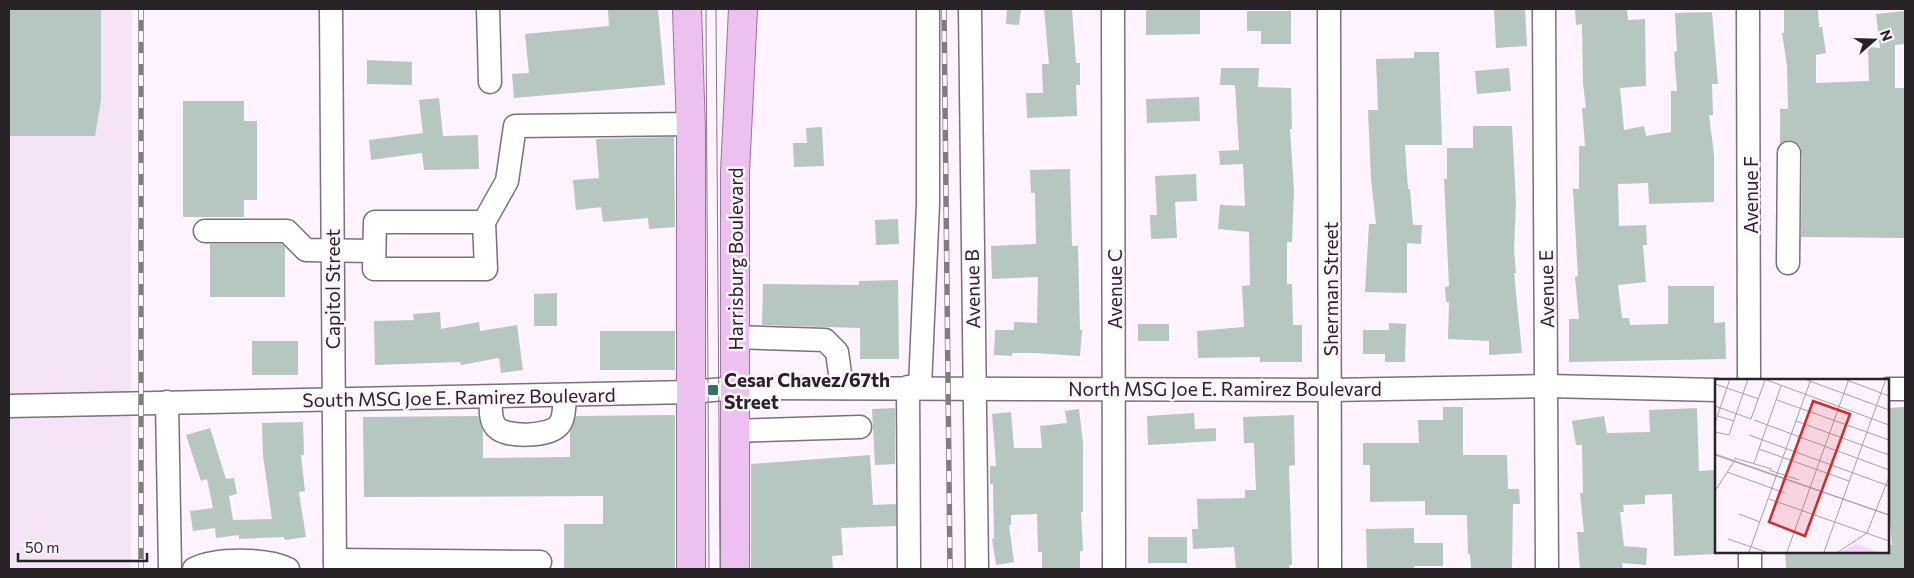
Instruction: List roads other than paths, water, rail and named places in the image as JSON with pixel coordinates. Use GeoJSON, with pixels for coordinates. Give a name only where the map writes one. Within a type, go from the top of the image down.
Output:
{"type":"FeatureCollection","features":[{"type":"Feature","properties":{"kind":"main road"},"geometry":{"type":"LineString","coordinates":[[687,9],[691,124],[691,569]]}},
{"type":"Feature","properties":{"kind":"main road","name":"Harrisburg Boulevard"},"geometry":{"type":"LineString","coordinates":[[735,569],[734,337],[736,172],[743,9]]}},
{"type":"Feature","properties":{"kind":"street","name":"Capitol Street"},"geometry":{"type":"LineString","coordinates":[[331,9],[332,400],[335,564]]}},
{"type":"Feature","properties":{"kind":"street"},"geometry":{"type":"LineString","coordinates":[[488,9],[490,82]]}},
{"type":"Feature","properties":{"kind":"street"},"geometry":{"type":"LineString","coordinates":[[909,569],[914,387],[928,204],[928,9]]}},
{"type":"Feature","properties":{"kind":"street","name":"Avenue B"},"geometry":{"type":"LineString","coordinates":[[970,9],[973,387],[977,569]]}},
{"type":"Feature","properties":{"kind":"street","name":"Avenue C"},"geometry":{"type":"LineString","coordinates":[[1113,9],[1114,569]]}},
{"type":"Feature","properties":{"kind":"street","name":"Sherman Street"},"geometry":{"type":"LineString","coordinates":[[1329,9],[1330,569]]}},
{"type":"Feature","properties":{"kind":"street","name":"Avenue E"},"geometry":{"type":"LineString","coordinates":[[1544,9],[1548,386],[1547,569]]}},
{"type":"Feature","properties":{"kind":"street","name":"Avenue F"},"geometry":{"type":"LineString","coordinates":[[1748,9],[1749,379]]}},
{"type":"Feature","properties":{"kind":"street"},"geometry":{"type":"LineString","coordinates":[[484,222],[375,222],[374,269],[486,269],[484,222],[507,181],[515,126],[691,124]]}},
{"type":"Feature","properties":{"kind":"street"},"geometry":{"type":"LineString","coordinates":[[1788,263],[1789,152]]}},
{"type":"Feature","properties":{"kind":"street"},"geometry":{"type":"LineString","coordinates":[[205,231],[287,230],[306,250],[374,250]]}},
{"type":"Feature","properties":{"kind":"street"},"geometry":{"type":"LineString","coordinates":[[734,337],[825,340],[837,352],[842,388]]}},
{"type":"Feature","properties":{"kind":"street","name":"North MSG Joe E. Ramirez Boulevard"},"geometry":{"type":"LineString","coordinates":[[734,388],[973,387],[1330,390],[1548,386],[1715,390]]}},
{"type":"Feature","properties":{"kind":"street","name":"South MSG Joe E. Ramirez Boulevard"},"geometry":{"type":"LineString","coordinates":[[9,406],[491,397],[691,392],[734,388]]}},
{"type":"Feature","properties":{"kind":"street"},"geometry":{"type":"LineString","coordinates":[[1889,389],[1905,388]]}},
{"type":"Feature","properties":{"kind":"street"},"geometry":{"type":"LineString","coordinates":[[491,397],[492,419],[501,431],[508,434],[545,434],[558,426],[562,419],[564,395]]}},
{"type":"Feature","properties":{"kind":"street"},"geometry":{"type":"LineString","coordinates":[[170,569],[176,402]]}},
{"type":"Feature","properties":{"kind":"street"},"geometry":{"type":"LineString","coordinates":[[734,431],[860,428]]}},
{"type":"Feature","properties":{"kind":"street"},"geometry":{"type":"LineString","coordinates":[[1750,553],[1750,569]]}},
{"type":"Feature","properties":{"kind":"street"},"geometry":{"type":"LineString","coordinates":[[194,569],[223,561],[264,563],[288,569]]}},
{"type":"Feature","properties":{"kind":"street"},"geometry":{"type":"LineString","coordinates":[[335,564],[540,562]]}},
{"type":"Feature","properties":{"kind":"tram line"},"geometry":{"type":"LineString","coordinates":[[706,9],[709,569]]}},
{"type":"Feature","properties":{"kind":"tram line"},"geometry":{"type":"LineString","coordinates":[[716,9],[720,569]]}},
{"type":"Feature","properties":{"kind":"railway"},"geometry":{"type":"LineString","coordinates":[[141,9],[141,569]]}},
{"type":"Feature","properties":{"kind":"railway"},"geometry":{"type":"LineString","coordinates":[[944,9],[950,569]]}},
{"type":"Feature","properties":{"kind":"place","name":"Cesar Chavez/67th Street"},"geometry":{"type":"Point","coordinates":[713,390]}}]}
